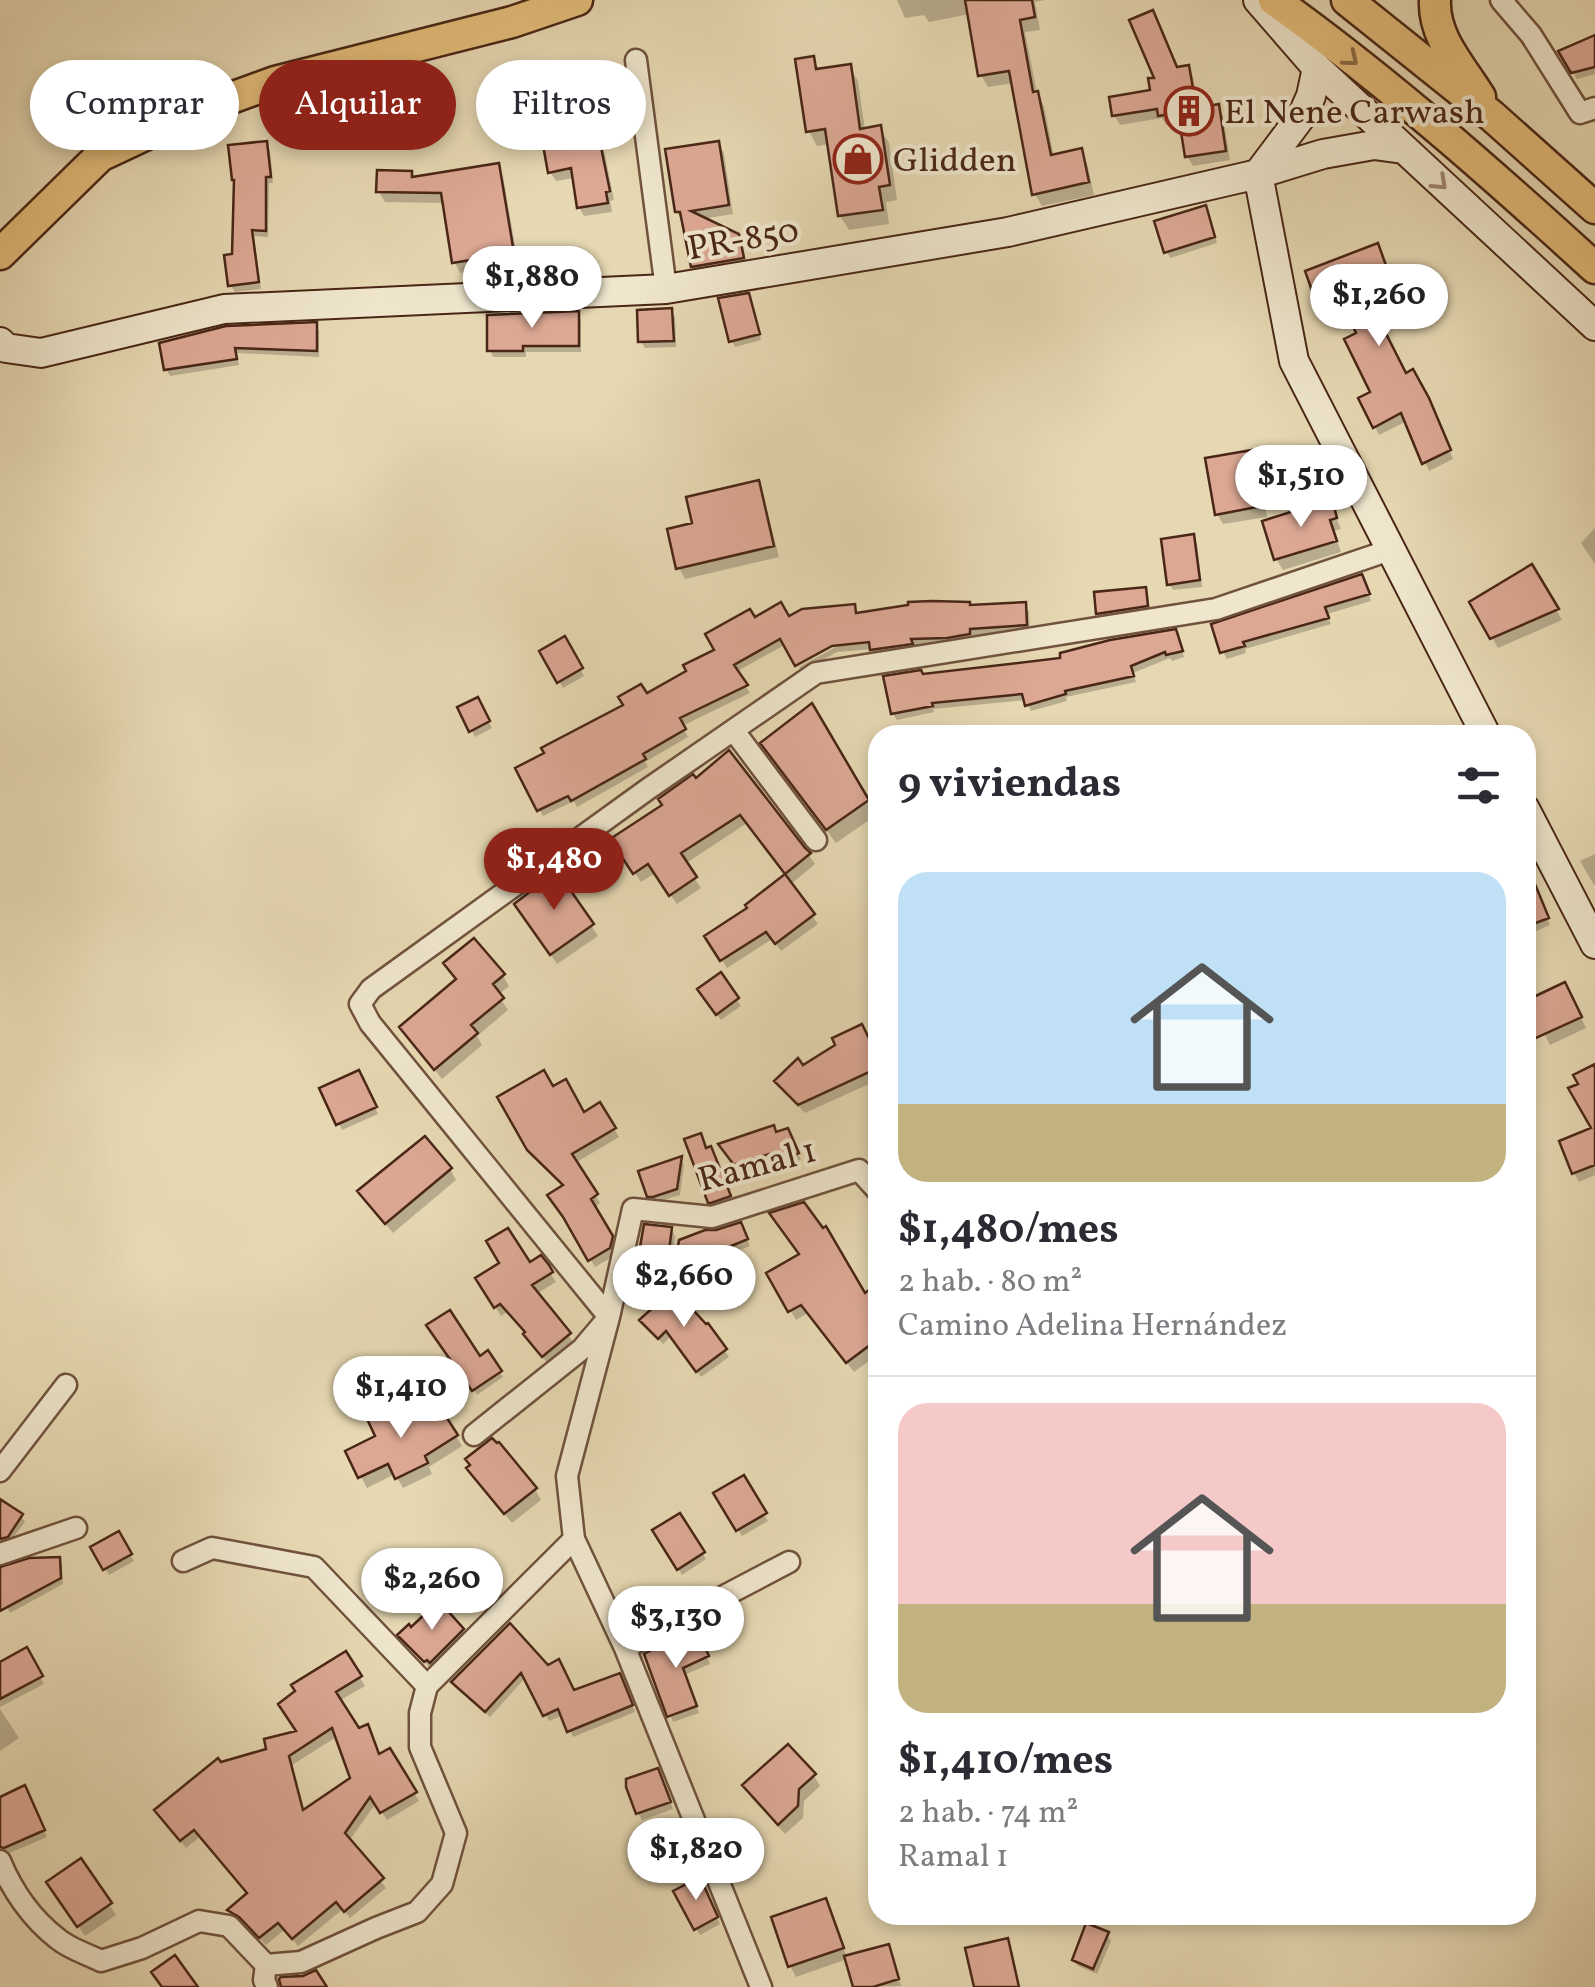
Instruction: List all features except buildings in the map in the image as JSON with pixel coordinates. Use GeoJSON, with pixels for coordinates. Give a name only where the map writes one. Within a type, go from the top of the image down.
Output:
{"type":"FeatureCollection","features":[{"type":"Feature","properties":{"kind":"main road"},"geometry":{"type":"LineString","coordinates":[[0,254],[100,156],[198,110],[274,82],[512,22],[576,0]]}},
{"type":"Feature","properties":{"kind":"main road"},"geometry":{"type":"LineString","coordinates":[[1274,0],[1494,175],[1595,268]]}},
{"type":"Feature","properties":{"kind":"main road"},"geometry":{"type":"LineString","coordinates":[[1346,0],[1492,116],[1595,208]]}},
{"type":"Feature","properties":{"kind":"main road"},"geometry":{"type":"LineString","coordinates":[[1435,0],[1436,22],[1448,47],[1492,116]]}},
{"type":"Feature","properties":{"kind":"street"},"geometry":{"type":"LineString","coordinates":[[1258,0],[1318,68],[1595,326]]}},
{"type":"Feature","properties":{"kind":"street"},"geometry":{"type":"LineString","coordinates":[[1502,0],[1531,35],[1580,113],[1595,108]]}},
{"type":"Feature","properties":{"kind":"street"},"geometry":{"type":"LineString","coordinates":[[1318,68],[1302,114],[1258,174],[1294,360],[1481,725]]}},
{"type":"Feature","properties":{"kind":"street"},"geometry":{"type":"LineString","coordinates":[[646,137],[666,290]]}},
{"type":"Feature","properties":{"kind":"street","name":"PR-850"},"geometry":{"type":"LineString","coordinates":[[0,342],[6,348],[42,353],[224,309],[666,290],[1008,232],[1258,174],[1323,154],[1374,145],[1403,149]]}},
{"type":"Feature","properties":{"kind":"street"},"geometry":{"type":"LineString","coordinates":[[0,359],[42,353]]}},
{"type":"Feature","properties":{"kind":"street"},"geometry":{"type":"LineString","coordinates":[[761,1987],[625,1648],[574,1540],[567,1476],[608,1317],[370,1023],[360,1004],[371,989],[816,673],[1216,609],[1390,550]]}},
{"type":"Feature","properties":{"kind":"street"},"geometry":{"type":"LineString","coordinates":[[734,731],[816,840]]}},
{"type":"Feature","properties":{"kind":"street"},"geometry":{"type":"LineString","coordinates":[[1536,830],[1595,944]]}},
{"type":"Feature","properties":{"kind":"street","name":"Ramal 1"},"geometry":{"type":"LineString","coordinates":[[474,1435],[582,1348],[608,1317],[633,1209],[712,1217],[860,1170],[868,1179]]}},
{"type":"Feature","properties":{"kind":"street"},"geometry":{"type":"LineString","coordinates":[[0,1471],[66,1385]]}},
{"type":"Feature","properties":{"kind":"street"},"geometry":{"type":"LineString","coordinates":[[0,1554],[76,1528]]}},
{"type":"Feature","properties":{"kind":"street"},"geometry":{"type":"LineString","coordinates":[[266,1965],[301,1962],[418,1912],[442,1884],[456,1834],[420,1747],[420,1712],[427,1686],[574,1540]]}},
{"type":"Feature","properties":{"kind":"street"},"geometry":{"type":"LineString","coordinates":[[183,1562],[212,1548],[314,1568],[427,1686]]}},
{"type":"Feature","properties":{"kind":"street"},"geometry":{"type":"LineString","coordinates":[[625,1648],[789,1562]]}},
{"type":"Feature","properties":{"kind":"street"},"geometry":{"type":"LineString","coordinates":[[0,1861],[32,1914],[60,1941],[101,1962],[199,1921],[230,1926],[266,1965]]}},
{"type":"Feature","properties":{"kind":"street"},"geometry":{"type":"LineString","coordinates":[[266,1965],[267,1987]]}},
{"type":"Feature","properties":{"kind":"place","name":"El Nene Carwash"},"geometry":{"type":"Point","coordinates":[1189,111]}},
{"type":"Feature","properties":{"kind":"place","name":"Glidden"},"geometry":{"type":"Point","coordinates":[858,159]}}]}
